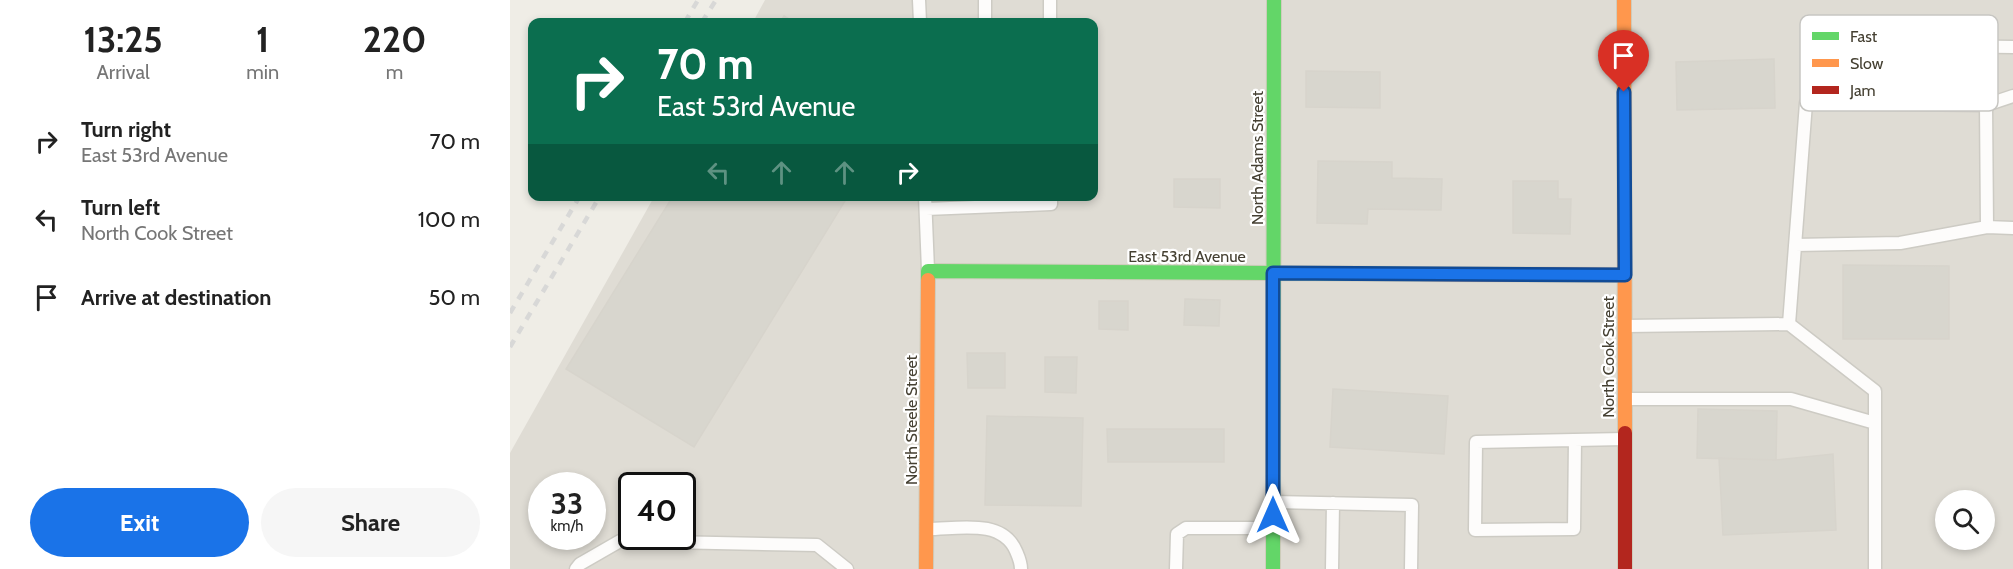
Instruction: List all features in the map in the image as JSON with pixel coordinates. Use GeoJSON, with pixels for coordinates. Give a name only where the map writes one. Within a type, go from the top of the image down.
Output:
{"type":"FeatureCollection","features":[{"type":"Feature","properties":{"kind":"street","name":"North Adams Street"},"geometry":{"type":"LineString","coordinates":[[1273,569],[1274,0]]}},
{"type":"Feature","properties":{"kind":"street","name":"North Cook Street"},"geometry":{"type":"LineString","coordinates":[[1624,0],[1625,569]]}},
{"type":"Feature","properties":{"kind":"street","name":"East 53rd Avenue"},"geometry":{"type":"LineString","coordinates":[[928,271],[1625,275]]}},
{"type":"Feature","properties":{"kind":"street","name":"North Steele Street"},"geometry":{"type":"LineString","coordinates":[[926,569],[928,271]]}},
{"type":"Feature","properties":{"kind":"lane"},"geometry":{"type":"LineString","coordinates":[[919,0],[920,18]]}},
{"type":"Feature","properties":{"kind":"lane"},"geometry":{"type":"LineString","coordinates":[[985,0],[985,18]]}},
{"type":"Feature","properties":{"kind":"lane"},"geometry":{"type":"LineString","coordinates":[[1050,0],[1050,18]]}},
{"type":"Feature","properties":{"kind":"lane"},"geometry":{"type":"LineString","coordinates":[[1998,47],[2013,47]]}},
{"type":"Feature","properties":{"kind":"lane"},"geometry":{"type":"LineString","coordinates":[[1998,101],[2013,96]]}},
{"type":"Feature","properties":{"kind":"lane"},"geometry":{"type":"LineString","coordinates":[[1789,324],[1805,111]]}},
{"type":"Feature","properties":{"kind":"lane"},"geometry":{"type":"LineString","coordinates":[[1986,111],[1987,227]]}},
{"type":"Feature","properties":{"kind":"lane"},"geometry":{"type":"LineString","coordinates":[[925,201],[928,271]]}},
{"type":"Feature","properties":{"kind":"lane"},"geometry":{"type":"LineString","coordinates":[[926,210],[989,202],[1051,204],[1051,201]]}},
{"type":"Feature","properties":{"kind":"lane"},"geometry":{"type":"LineString","coordinates":[[1795,245],[1900,243],[1987,227],[2013,228]]}},
{"type":"Feature","properties":{"kind":"lane"},"geometry":{"type":"LineString","coordinates":[[1625,326],[1789,324],[1875,391],[1875,569]]}},
{"type":"Feature","properties":{"kind":"lane"},"geometry":{"type":"LineString","coordinates":[[1625,399],[1791,399],[1875,423]]}},
{"type":"Feature","properties":{"kind":"lane"},"geometry":{"type":"LineString","coordinates":[[1575,440],[1574,529],[1475,530],[1476,442],[1575,440],[1625,439]]}},
{"type":"Feature","properties":{"kind":"lane"},"geometry":{"type":"LineString","coordinates":[[1273,502],[1412,505],[1411,569]]}},
{"type":"Feature","properties":{"kind":"lane"},"geometry":{"type":"LineString","coordinates":[[1332,569],[1333,503]]}},
{"type":"Feature","properties":{"kind":"lane"},"geometry":{"type":"LineString","coordinates":[[926,529],[989,528],[1001,532],[1014,546],[1021,562],[1021,569]]}},
{"type":"Feature","properties":{"kind":"lane"},"geometry":{"type":"LineString","coordinates":[[1176,569],[1177,534],[1186,528],[1273,528]]}},
{"type":"Feature","properties":{"kind":"lane"},"geometry":{"type":"LineString","coordinates":[[576,569],[580,564],[620,541],[817,545],[847,569]]}},
{"type":"Feature","properties":{"kind":"shaded area"},"geometry":{"type":"Polygon","coordinates":[[[765,0],[2013,0],[2013,569],[510,569],[510,453],[652,201],[1098,201],[1098,18],[755,18],[765,0]]]}},
{"type":"Feature","properties":{"kind":"building"},"geometry":{"type":"Polygon","coordinates":[[[1774,59],[1775,108],[1677,110],[1676,62],[1774,59]]]}},
{"type":"Feature","properties":{"kind":"building"},"geometry":{"type":"Polygon","coordinates":[[[1306,71],[1380,72],[1380,108],[1306,107],[1306,71]]]}},
{"type":"Feature","properties":{"kind":"building"},"geometry":{"type":"Polygon","coordinates":[[[1318,161],[1392,162],[1392,178],[1442,179],[1441,210],[1368,209],[1367,224],[1317,223],[1318,161]]]}},
{"type":"Feature","properties":{"kind":"building"},"geometry":{"type":"Polygon","coordinates":[[[1174,179],[1220,179],[1220,208],[1174,207],[1174,179]]]}},
{"type":"Feature","properties":{"kind":"building"},"geometry":{"type":"Polygon","coordinates":[[[1513,181],[1558,181],[1558,199],[1571,199],[1570,234],[1513,233],[1513,181]]]}},
{"type":"Feature","properties":{"kind":"building"},"geometry":{"type":"Polygon","coordinates":[[[670,201],[845,201],[694,447],[566,369],[670,201]]]}},
{"type":"Feature","properties":{"kind":"building"},"geometry":{"type":"Polygon","coordinates":[[[1843,265],[1949,266],[1949,339],[1843,339],[1843,265]]]}},
{"type":"Feature","properties":{"kind":"building"},"geometry":{"type":"Polygon","coordinates":[[[1185,299],[1220,300],[1219,326],[1184,325],[1185,299]]]}},
{"type":"Feature","properties":{"kind":"building"},"geometry":{"type":"Polygon","coordinates":[[[1099,301],[1128,301],[1128,330],[1099,329],[1099,301]]]}},
{"type":"Feature","properties":{"kind":"building"},"geometry":{"type":"Polygon","coordinates":[[[967,353],[1005,353],[1005,388],[968,388],[967,353]]]}},
{"type":"Feature","properties":{"kind":"building"},"geometry":{"type":"Polygon","coordinates":[[[1045,357],[1077,357],[1076,393],[1045,392],[1045,357]]]}},
{"type":"Feature","properties":{"kind":"building"},"geometry":{"type":"Polygon","coordinates":[[[1333,389],[1448,396],[1444,454],[1330,447],[1333,389]]]}},
{"type":"Feature","properties":{"kind":"building"},"geometry":{"type":"Polygon","coordinates":[[[1698,409],[1777,411],[1776,460],[1697,458],[1698,409]]]}},
{"type":"Feature","properties":{"kind":"building"},"geometry":{"type":"Polygon","coordinates":[[[987,416],[1083,418],[1081,506],[985,505],[987,416]]]}},
{"type":"Feature","properties":{"kind":"building"},"geometry":{"type":"Polygon","coordinates":[[[1107,429],[1224,429],[1224,462],[1108,462],[1107,429]]]}},
{"type":"Feature","properties":{"kind":"building"},"geometry":{"type":"Polygon","coordinates":[[[1833,454],[1836,530],[1723,535],[1719,458],[1776,460],[1833,454]]]}},
{"type":"Feature","properties":{"kind":"railway"},"geometry":{"type":"LineString","coordinates":[[687,18],[698,0]]}},
{"type":"Feature","properties":{"kind":"railway"},"geometry":{"type":"LineString","coordinates":[[705,18],[716,0]]}},
{"type":"Feature","properties":{"kind":"railway"},"geometry":{"type":"LineString","coordinates":[[510,313],[577,201]]}},
{"type":"Feature","properties":{"kind":"railway"},"geometry":{"type":"LineString","coordinates":[[510,347],[597,201]]}},
{"type":"Feature","properties":{"kind":"traffic: fast"},"geometry":{"type":"LineString","coordinates":[[1273,569],[1274,0]]}},
{"type":"Feature","properties":{"kind":"traffic: fast"},"geometry":{"type":"LineString","coordinates":[[928,280],[928,271],[1414,274]]}},
{"type":"Feature","properties":{"kind":"traffic: slow"},"geometry":{"type":"LineString","coordinates":[[1624,0],[1625,433]]}},
{"type":"Feature","properties":{"kind":"traffic: slow"},"geometry":{"type":"LineString","coordinates":[[926,569],[928,280]]}},
{"type":"Feature","properties":{"kind":"traffic: jam"},"geometry":{"type":"LineString","coordinates":[[1414,274],[1625,275]]}},
{"type":"Feature","properties":{"kind":"traffic: jam"},"geometry":{"type":"LineString","coordinates":[[1625,433],[1625,569]]}},
{"type":"Feature","properties":{"kind":"route"},"geometry":{"type":"LineString","coordinates":[[1273,515],[1273,273],[1625,275],[1624,92]]}}]}
